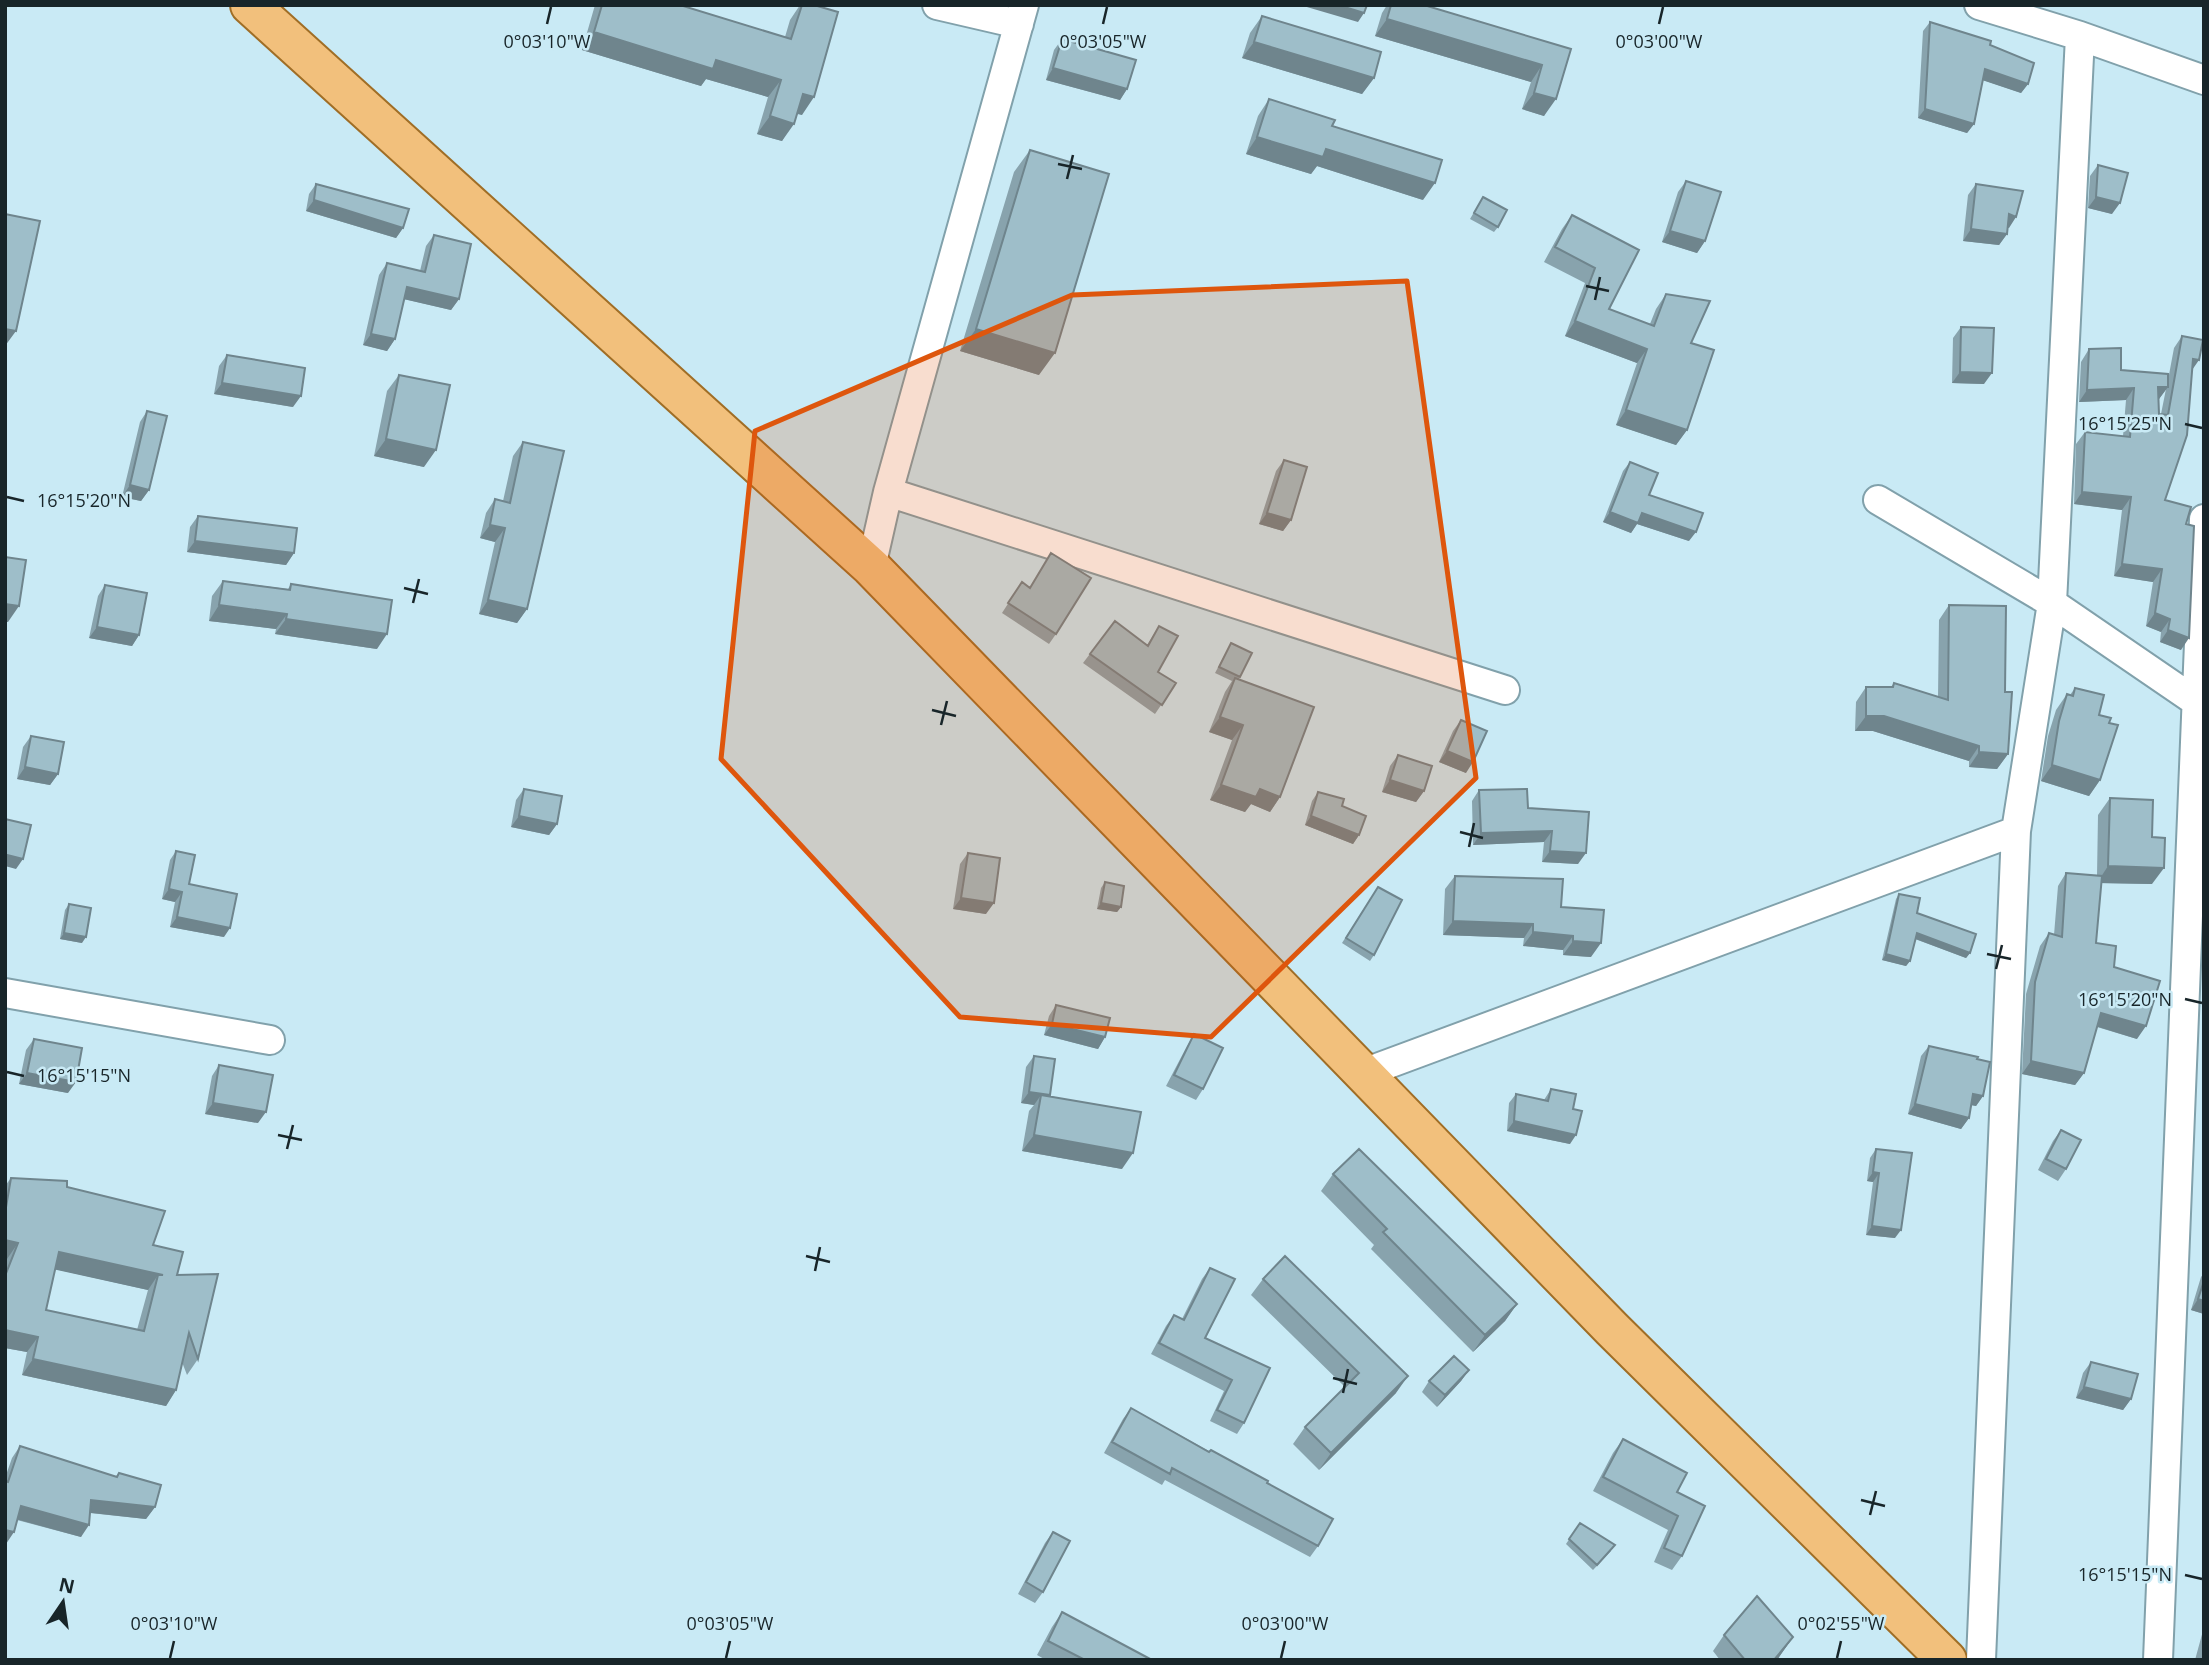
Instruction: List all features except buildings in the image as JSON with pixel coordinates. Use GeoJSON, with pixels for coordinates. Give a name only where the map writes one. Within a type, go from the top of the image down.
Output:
{"type":"FeatureCollection","features":[{"type":"Feature","properties":{"kind":"main road"},"geometry":{"type":"LineString","coordinates":[[250,5],[871,567],[1641,1359],[1947,1660]]}},
{"type":"Feature","properties":{"kind":"street"},"geometry":{"type":"LineString","coordinates":[[871,567],[888,492],[1022,15],[936,5]]}},
{"type":"Feature","properties":{"kind":"street"},"geometry":{"type":"LineString","coordinates":[[1979,5],[2080,36],[2204,80]]}},
{"type":"Feature","properties":{"kind":"street"},"geometry":{"type":"LineString","coordinates":[[1981,1660],[2016,831],[2052,603],[2080,36]]}},
{"type":"Feature","properties":{"kind":"street"},"geometry":{"type":"LineString","coordinates":[[888,492],[1505,690]]}},
{"type":"Feature","properties":{"kind":"street"},"geometry":{"type":"LineString","coordinates":[[1878,500],[2052,603],[2200,704]]}},
{"type":"Feature","properties":{"kind":"street"},"geometry":{"type":"LineString","coordinates":[[2158,1660],[2200,704],[2204,519]]}},
{"type":"Feature","properties":{"kind":"street"},"geometry":{"type":"LineString","coordinates":[[1361,1074],[2016,831]]}},
{"type":"Feature","properties":{"kind":"street"},"geometry":{"type":"LineString","coordinates":[[5,993],[270,1040]]}},
{"type":"Feature","properties":{"kind":"highlighted area"},"geometry":{"type":"Polygon","coordinates":[[[1407,281],[1476,778],[1211,1037],[960,1017],[721,759],[755,431],[1072,295],[1407,281]]]}}]}
